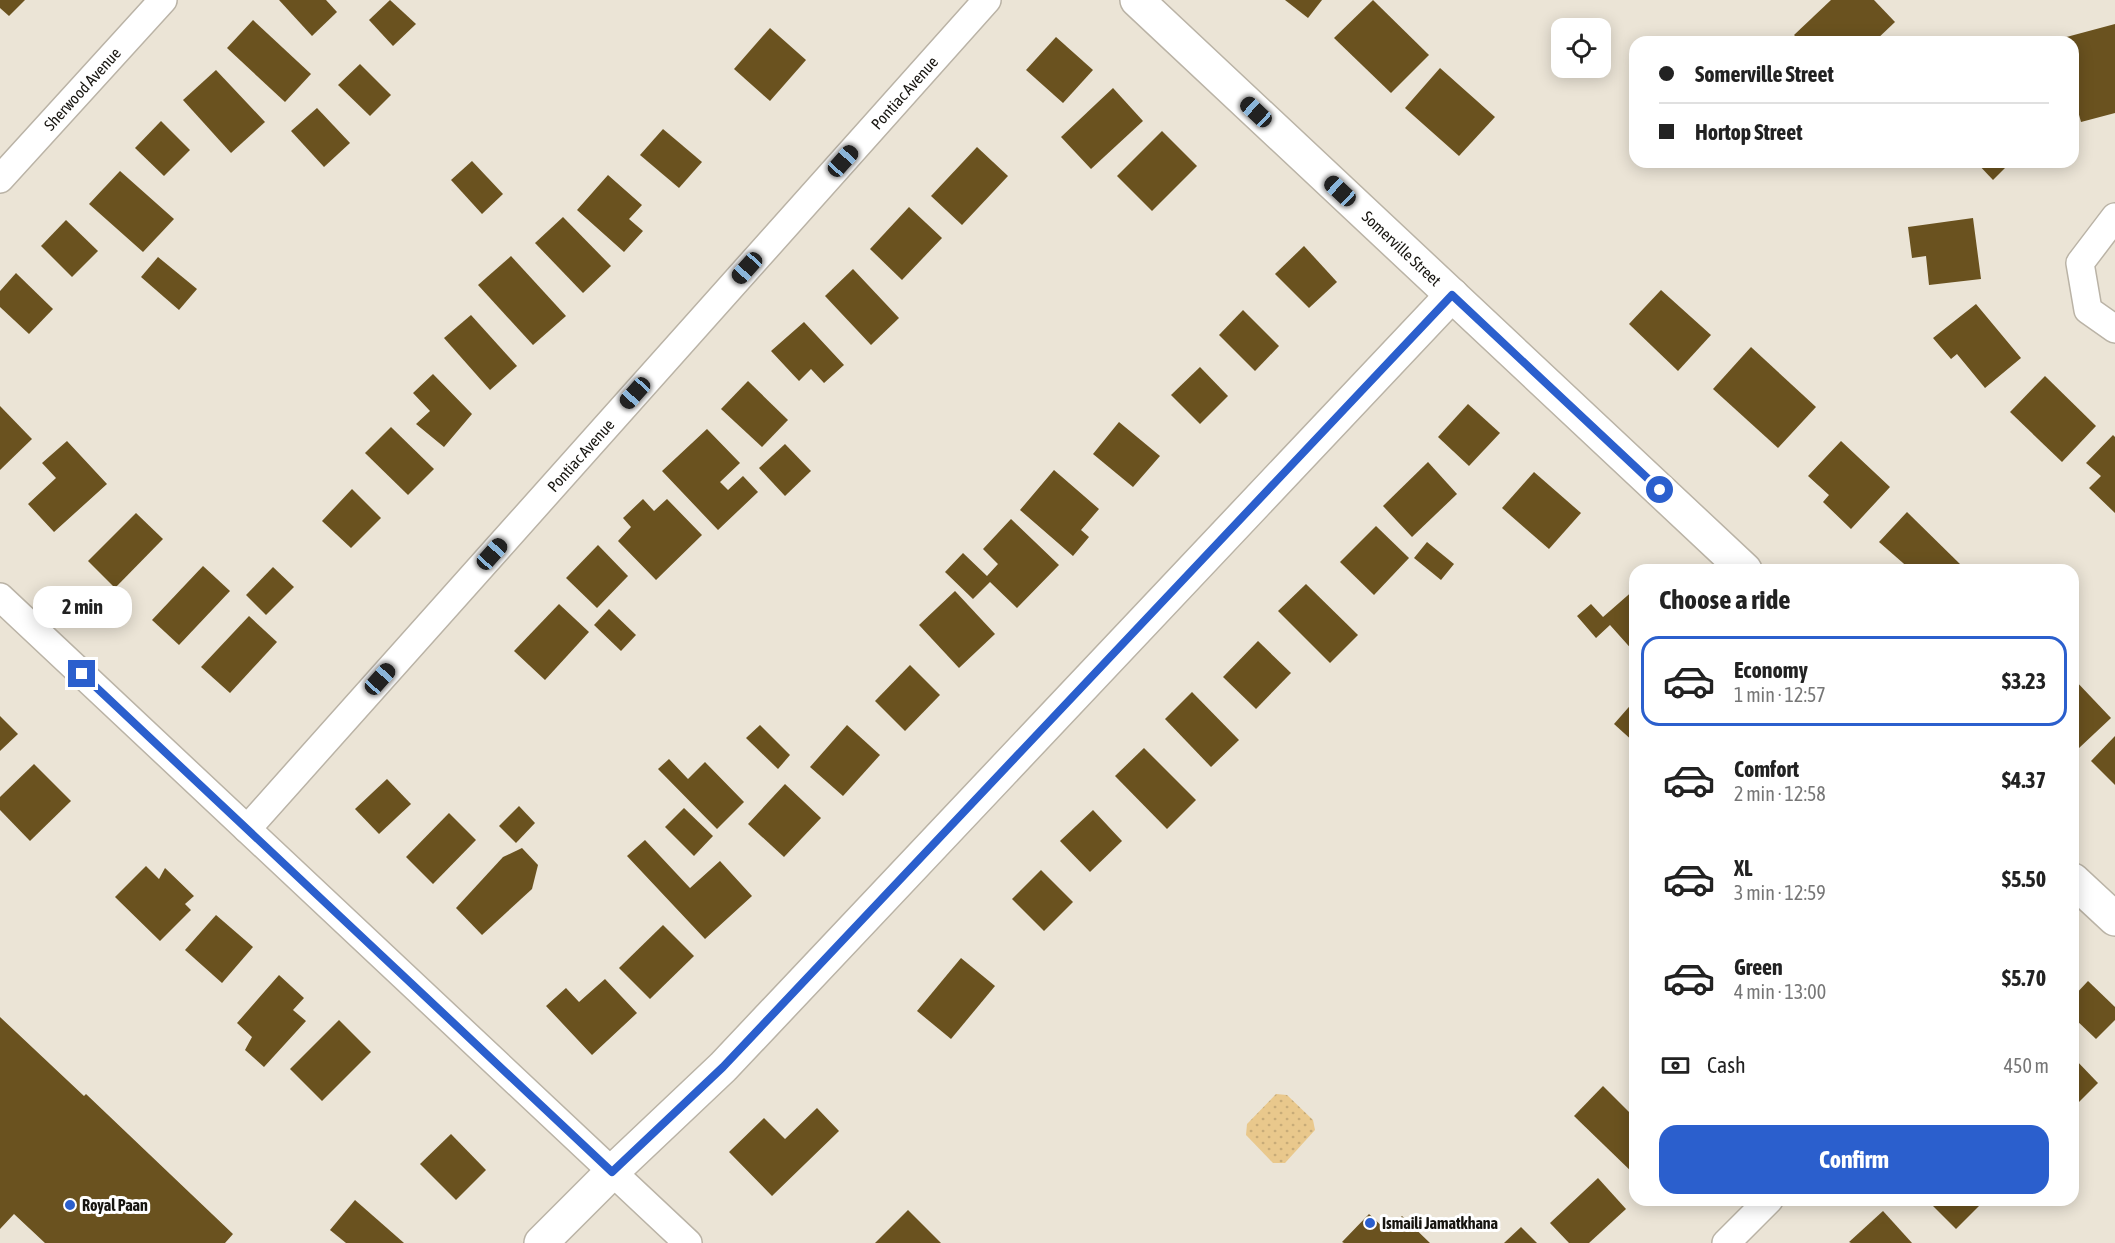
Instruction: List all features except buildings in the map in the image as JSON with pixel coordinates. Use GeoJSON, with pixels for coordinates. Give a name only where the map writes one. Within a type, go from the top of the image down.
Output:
{"type":"FeatureCollection","features":[{"type":"Feature","properties":{"kind":"street","name":"Sherwood Avenue"},"geometry":{"type":"LineString","coordinates":[[0,179],[163,0]]}},
{"type":"Feature","properties":{"kind":"street","name":"Pontiac Avenue"},"geometry":{"type":"LineString","coordinates":[[247,829],[987,0]]}},
{"type":"Feature","properties":{"kind":"street","name":"Somerville Street"},"geometry":{"type":"LineString","coordinates":[[1137,0],[1739,564]]}},
{"type":"Feature","properties":{"kind":"street"},"geometry":{"type":"LineString","coordinates":[[2115,217],[2080,263],[2088,310],[2115,329]]}},
{"type":"Feature","properties":{"kind":"street"},"geometry":{"type":"LineString","coordinates":[[541,1243],[723,1067],[1452,295]]}},
{"type":"Feature","properties":{"kind":"street"},"geometry":{"type":"LineString","coordinates":[[0,597],[688,1243]]}},
{"type":"Feature","properties":{"kind":"street"},"geometry":{"type":"LineString","coordinates":[[2079,888],[2115,919]]}},
{"type":"Feature","properties":{"kind":"street"},"geometry":{"type":"LineString","coordinates":[[1726,1243],[1763,1206]]}},
{"type":"Feature","properties":{"kind":"shaded area"},"geometry":{"type":"Polygon","coordinates":[[[1276,1094],[1287,1095],[1313,1120],[1315,1130],[1285,1163],[1273,1163],[1246,1135],[1247,1124],[1276,1094]]]}},
{"type":"Feature","properties":{"kind":"place","name":"Royal Paan"},"geometry":{"type":"Point","coordinates":[70,1205]}},
{"type":"Feature","properties":{"kind":"place","name":"Ismaili Jamatkhana"},"geometry":{"type":"Point","coordinates":[1370,1223]}},
{"type":"Feature","properties":{"kind":"route"},"geometry":{"type":"LineString","coordinates":[[82,674],[612,1172],[723,1067],[1452,295],[1660,490]]}}]}
